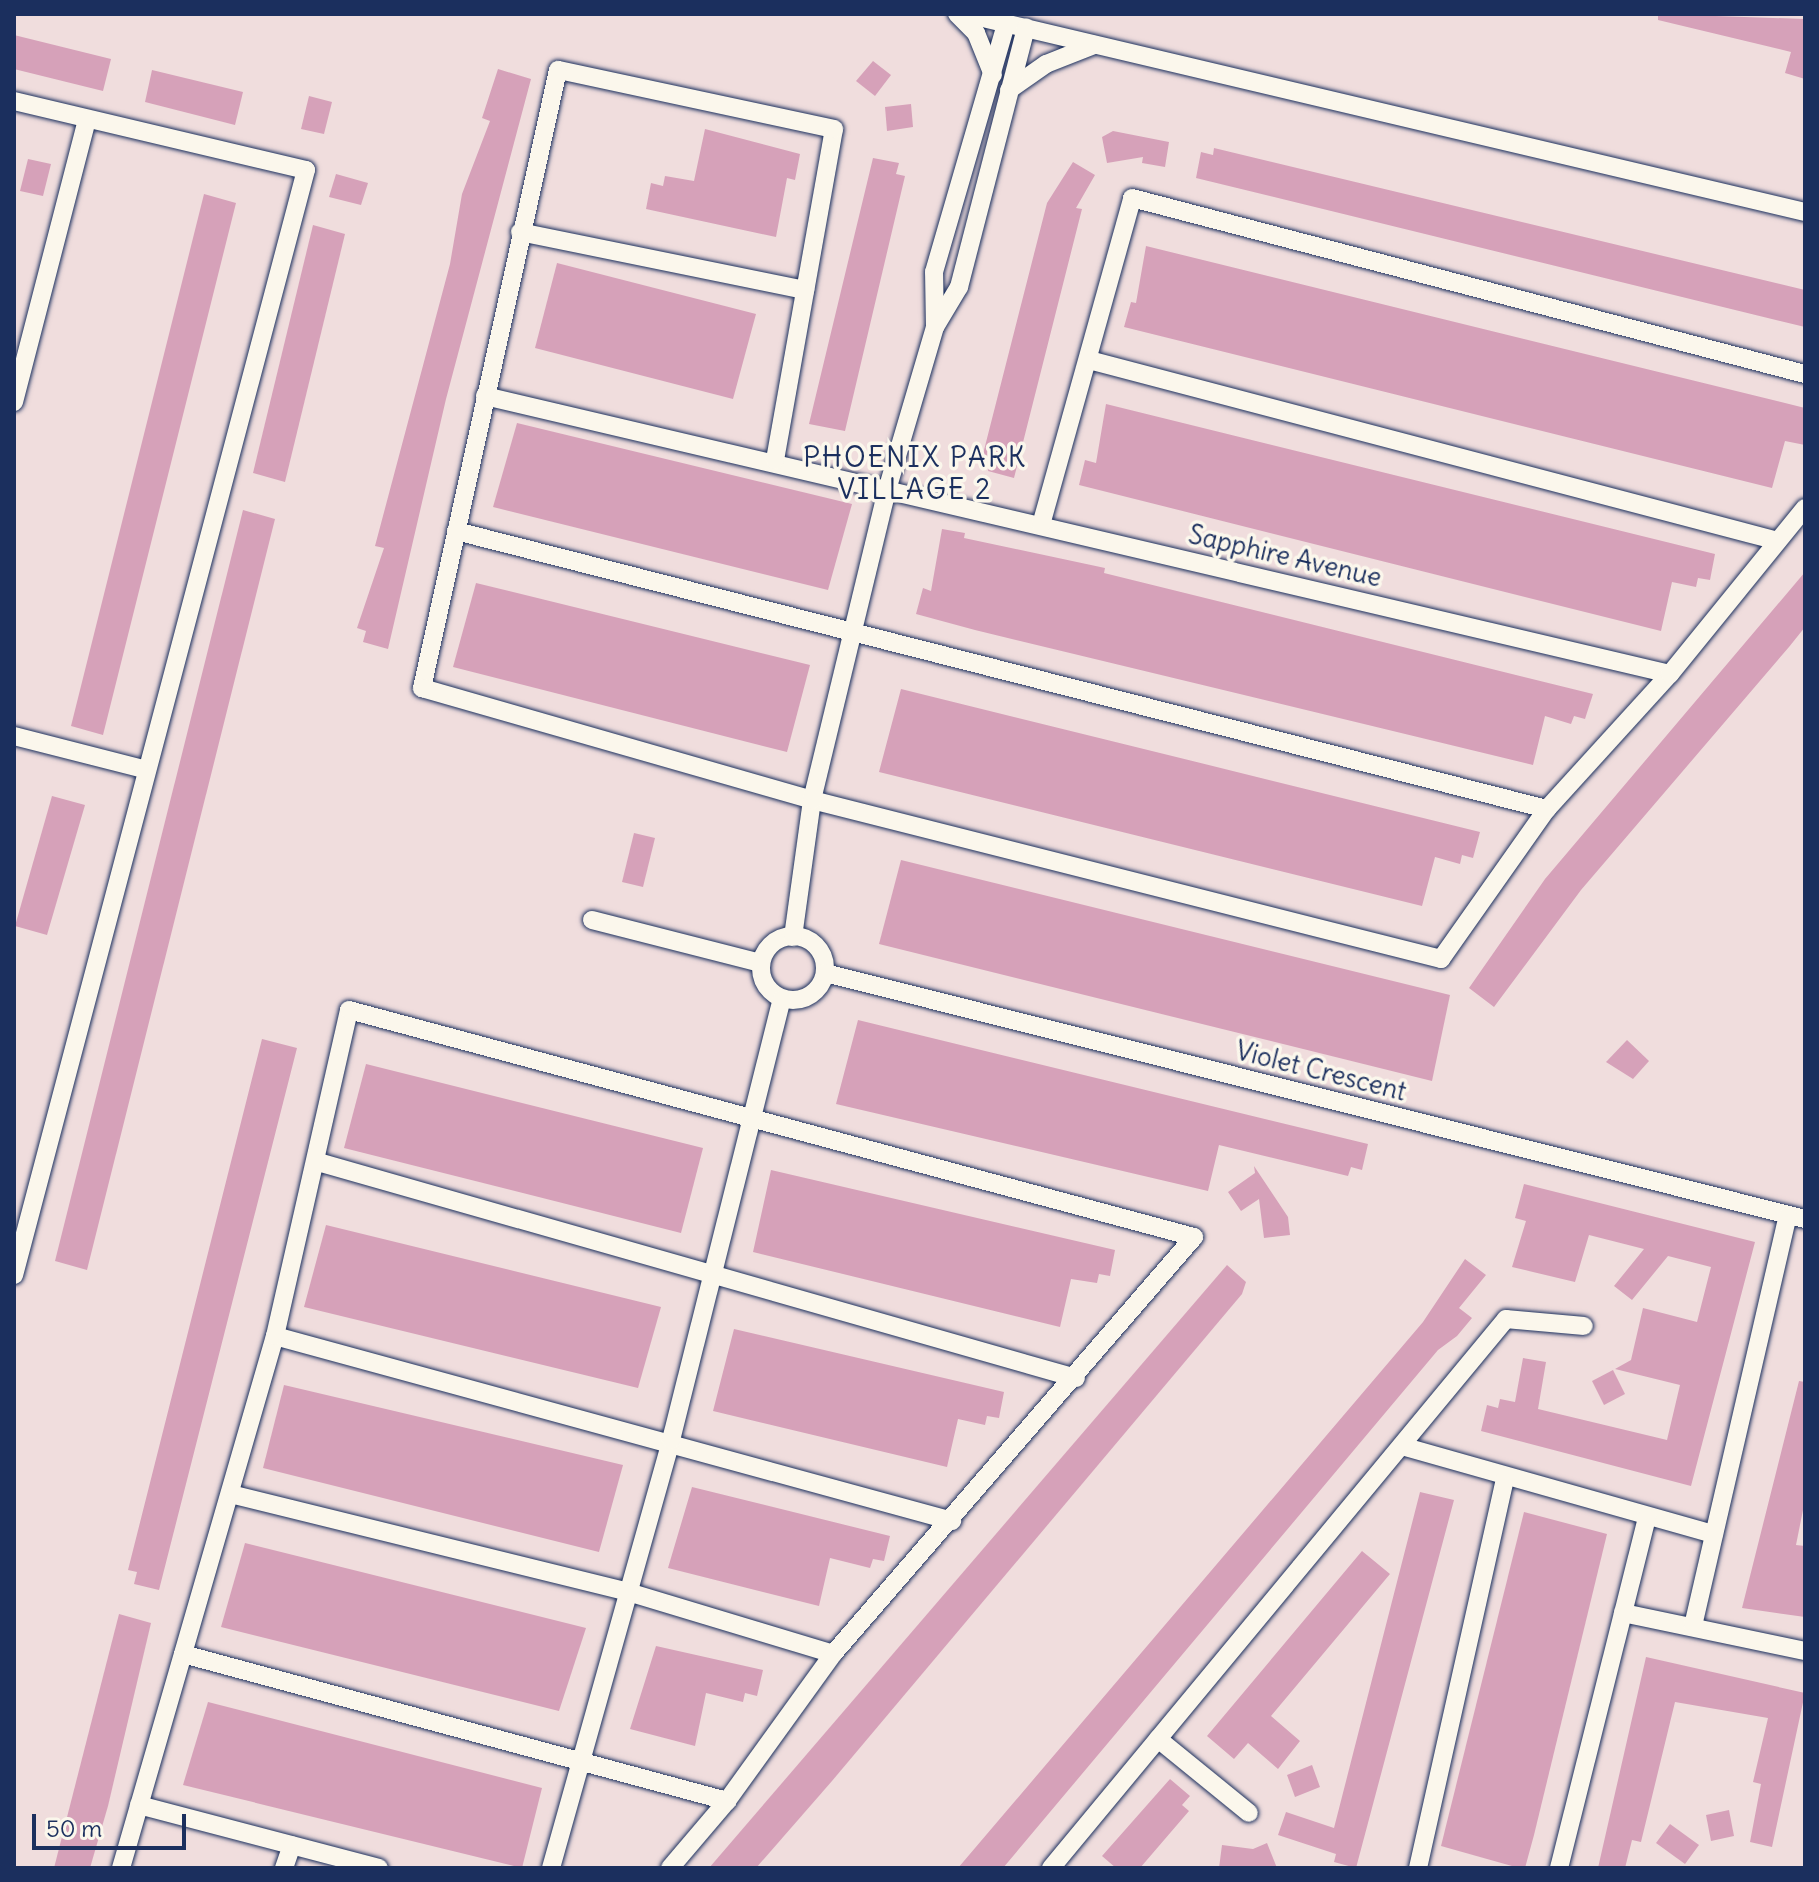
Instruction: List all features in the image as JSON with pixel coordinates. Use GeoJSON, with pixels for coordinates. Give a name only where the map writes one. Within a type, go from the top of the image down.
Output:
{"type":"FeatureCollection","features":[{"type":"Feature","properties":{"kind":"street"},"geometry":{"type":"LineString","coordinates":[[957,14],[976,33],[993,75]]}},
{"type":"Feature","properties":{"kind":"street"},"geometry":{"type":"LineString","coordinates":[[966,14],[1805,212]]}},
{"type":"Feature","properties":{"kind":"street"},"geometry":{"type":"LineString","coordinates":[[935,327],[934,272],[1006,24]]}},
{"type":"Feature","properties":{"kind":"street"},"geometry":{"type":"LineString","coordinates":[[793,937],[812,800],[887,490],[935,327],[959,287],[1026,28]]}},
{"type":"Feature","properties":{"kind":"street"},"geometry":{"type":"LineString","coordinates":[[1009,90],[1046,64],[1094,45]]}},
{"type":"Feature","properties":{"kind":"street"},"geometry":{"type":"LineString","coordinates":[[775,460],[834,129],[558,70],[422,688],[812,800],[1441,959],[1547,809],[1670,674],[1805,508]]}},
{"type":"Feature","properties":{"kind":"street"},"geometry":{"type":"LineString","coordinates":[[14,101],[306,170],[143,769],[14,1275]]}},
{"type":"Feature","properties":{"kind":"street"},"geometry":{"type":"LineString","coordinates":[[14,402],[87,119]]}},
{"type":"Feature","properties":{"kind":"street"},"geometry":{"type":"LineString","coordinates":[[1041,525],[1132,198],[1805,374]]}},
{"type":"Feature","properties":{"kind":"street"},"geometry":{"type":"LineString","coordinates":[[520,232],[805,290]]}},
{"type":"Feature","properties":{"kind":"street"},"geometry":{"type":"LineString","coordinates":[[1089,360],[1778,541]]}},
{"type":"Feature","properties":{"kind":"street","name":"Sapphire Avenue"},"geometry":{"type":"LineString","coordinates":[[485,396],[775,460],[887,490],[1670,674]]}},
{"type":"Feature","properties":{"kind":"street"},"geometry":{"type":"LineString","coordinates":[[456,531],[1547,809]]}},
{"type":"Feature","properties":{"kind":"street"},"geometry":{"type":"LineString","coordinates":[[14,736],[143,769]]}},
{"type":"Feature","properties":{"kind":"street"},"geometry":{"type":"LineString","coordinates":[[592,920],[761,963]]}},
{"type":"Feature","properties":{"kind":"street"},"geometry":{"type":"LineString","coordinates":[[793,937],[813,944],[825,973],[804,998],[782,999],[765,985],[761,963],[772,944],[793,937]]}},
{"type":"Feature","properties":{"kind":"street","name":"Violet Crescent"},"geometry":{"type":"LineString","coordinates":[[825,973],[1796,1217]]}},
{"type":"Feature","properties":{"kind":"street"},"geometry":{"type":"LineString","coordinates":[[551,1868],[671,1440],[782,999]]}},
{"type":"Feature","properties":{"kind":"street"},"geometry":{"type":"LineString","coordinates":[[121,1868],[275,1336],[318,1162],[349,1010],[753,1116],[1194,1237],[1076,1378],[833,1654],[727,1801],[670,1868]]}},
{"type":"Feature","properties":{"kind":"street"},"geometry":{"type":"LineString","coordinates":[[318,1162],[714,1278],[1076,1378]]}},
{"type":"Feature","properties":{"kind":"street"},"geometry":{"type":"LineString","coordinates":[[1693,1626],[1796,1217]]}},
{"type":"Feature","properties":{"kind":"street"},"geometry":{"type":"LineString","coordinates":[[1055,1867],[1506,1319],[1584,1326]]}},
{"type":"Feature","properties":{"kind":"street"},"geometry":{"type":"LineString","coordinates":[[275,1336],[671,1440],[952,1521]]}},
{"type":"Feature","properties":{"kind":"street"},"geometry":{"type":"LineString","coordinates":[[1402,1446],[1505,1478],[1714,1534]]}},
{"type":"Feature","properties":{"kind":"street"},"geometry":{"type":"LineString","coordinates":[[1418,1868],[1505,1478]]}},
{"type":"Feature","properties":{"kind":"street"},"geometry":{"type":"LineString","coordinates":[[230,1494],[628,1592],[833,1654]]}},
{"type":"Feature","properties":{"kind":"street"},"geometry":{"type":"LineString","coordinates":[[1559,1868],[1647,1517]]}},
{"type":"Feature","properties":{"kind":"street"},"geometry":{"type":"LineString","coordinates":[[1623,1613],[1805,1651]]}},
{"type":"Feature","properties":{"kind":"street"},"geometry":{"type":"LineString","coordinates":[[183,1654],[727,1801]]}},
{"type":"Feature","properties":{"kind":"street"},"geometry":{"type":"LineString","coordinates":[[1158,1739],[1249,1813]]}},
{"type":"Feature","properties":{"kind":"street"},"geometry":{"type":"LineString","coordinates":[[139,1805],[379,1868]]}},
{"type":"Feature","properties":{"kind":"street"},"geometry":{"type":"LineString","coordinates":[[284,1868],[292,1845]]}},
{"type":"Feature","properties":{"kind":"building"},"geometry":{"type":"Polygon","coordinates":[[[1658,14],[1805,19],[1805,79],[1785,73],[1791,52],[1658,20],[1658,14]]]}},
{"type":"Feature","properties":{"kind":"building"},"geometry":{"type":"Polygon","coordinates":[[[14,35],[111,59],[103,91],[14,69],[14,35]]]}},
{"type":"Feature","properties":{"kind":"building"},"geometry":{"type":"Polygon","coordinates":[[[873,61],[891,75],[875,96],[856,81],[873,61]]]}},
{"type":"Feature","properties":{"kind":"building"},"geometry":{"type":"Polygon","coordinates":[[[498,69],[531,79],[446,399],[388,649],[363,642],[366,631],[357,628],[384,548],[375,546],[450,264],[462,194],[490,121],[482,118],[498,69]]]}},
{"type":"Feature","properties":{"kind":"building"},"geometry":{"type":"Polygon","coordinates":[[[152,70],[243,92],[235,125],[145,102],[152,70]]]}},
{"type":"Feature","properties":{"kind":"building"},"geometry":{"type":"Polygon","coordinates":[[[309,96],[332,102],[324,134],[301,129],[309,96]]]}},
{"type":"Feature","properties":{"kind":"building"},"geometry":{"type":"Polygon","coordinates":[[[911,104],[913,127],[887,131],[885,107],[911,104]]]}},
{"type":"Feature","properties":{"kind":"building"},"geometry":{"type":"Polygon","coordinates":[[[705,129],[800,154],[795,180],[787,178],[776,237],[646,209],[651,183],[663,186],[665,176],[694,181],[705,129]]]}},
{"type":"Feature","properties":{"kind":"building"},"geometry":{"type":"Polygon","coordinates":[[[1113,131],[1169,142],[1165,167],[1142,163],[1143,157],[1107,163],[1102,137],[1113,131]]]}},
{"type":"Feature","properties":{"kind":"building"},"geometry":{"type":"Polygon","coordinates":[[[1214,148],[1805,290],[1805,327],[1196,178],[1201,152],[1213,155],[1214,148]]]}},
{"type":"Feature","properties":{"kind":"building"},"geometry":{"type":"Polygon","coordinates":[[[873,158],[899,163],[896,174],[905,176],[845,431],[809,424],[873,158]]]}},
{"type":"Feature","properties":{"kind":"building"},"geometry":{"type":"Polygon","coordinates":[[[28,159],[51,164],[43,196],[20,191],[28,159]]]}},
{"type":"Feature","properties":{"kind":"building"},"geometry":{"type":"Polygon","coordinates":[[[1073,162],[1095,175],[1076,208],[1082,209],[1014,478],[988,471],[991,460],[982,458],[1047,203],[1073,162]]]}},
{"type":"Feature","properties":{"kind":"building"},"geometry":{"type":"Polygon","coordinates":[[[336,174],[368,183],[361,205],[329,197],[336,174]]]}},
{"type":"Feature","properties":{"kind":"building"},"geometry":{"type":"Polygon","coordinates":[[[204,194],[236,203],[103,735],[71,726],[204,194]]]}},
{"type":"Feature","properties":{"kind":"building"},"geometry":{"type":"Polygon","coordinates":[[[313,225],[345,234],[285,482],[253,473],[313,225]]]}},
{"type":"Feature","properties":{"kind":"building"},"geometry":{"type":"Polygon","coordinates":[[[1146,246],[1805,408],[1805,445],[1785,441],[1772,488],[1124,327],[1131,302],[1136,303],[1146,246]]]}},
{"type":"Feature","properties":{"kind":"building"},"geometry":{"type":"Polygon","coordinates":[[[557,263],[756,314],[733,399],[535,348],[557,263]]]}},
{"type":"Feature","properties":{"kind":"building"},"geometry":{"type":"Polygon","coordinates":[[[1106,404],[1715,554],[1710,580],[1698,578],[1696,587],[1672,582],[1661,631],[1079,485],[1085,460],[1096,463],[1106,404]]]}},
{"type":"Feature","properties":{"kind":"building"},"geometry":{"type":"Polygon","coordinates":[[[517,423],[852,504],[828,590],[493,507],[517,423]]]}},
{"type":"Feature","properties":{"kind":"building"},"geometry":{"type":"Polygon","coordinates":[[[243,510],[275,519],[87,1270],[55,1261],[243,510]]]}},
{"type":"Feature","properties":{"kind":"building"},"geometry":{"type":"Polygon","coordinates":[[[942,529],[965,533],[964,538],[1105,568],[1104,573],[1593,694],[1585,719],[1574,716],[1571,724],[1545,716],[1533,765],[975,630],[916,614],[923,588],[931,591],[942,529]]]}},
{"type":"Feature","properties":{"kind":"building"},"geometry":{"type":"Polygon","coordinates":[[[1805,572],[1805,627],[1789,647],[1581,890],[1494,1007],[1469,988],[1545,879],[1805,572]]]}},
{"type":"Feature","properties":{"kind":"building"},"geometry":{"type":"Polygon","coordinates":[[[476,583],[810,665],[787,752],[453,667],[476,583]]]}},
{"type":"Feature","properties":{"kind":"building"},"geometry":{"type":"Polygon","coordinates":[[[901,689],[1480,832],[1473,858],[1462,855],[1460,864],[1435,857],[1422,906],[879,772],[901,689]]]}},
{"type":"Feature","properties":{"kind":"building"},"geometry":{"type":"Polygon","coordinates":[[[52,796],[85,805],[47,935],[15,926],[52,796]]]}},
{"type":"Feature","properties":{"kind":"building"},"geometry":{"type":"Polygon","coordinates":[[[634,833],[655,838],[643,887],[622,882],[634,833]]]}},
{"type":"Feature","properties":{"kind":"building"},"geometry":{"type":"Polygon","coordinates":[[[901,860],[1450,995],[1432,1081],[879,944],[901,860]]]}},
{"type":"Feature","properties":{"kind":"building"},"geometry":{"type":"Polygon","coordinates":[[[858,1020],[1368,1144],[1362,1170],[1351,1167],[1348,1176],[1219,1145],[1208,1191],[836,1104],[858,1020]]]}},
{"type":"Feature","properties":{"kind":"building"},"geometry":{"type":"Polygon","coordinates":[[[262,1039],[297,1048],[159,1590],[134,1584],[137,1572],[128,1570],[262,1039]]]}},
{"type":"Feature","properties":{"kind":"building"},"geometry":{"type":"Polygon","coordinates":[[[1627,1040],[1649,1061],[1633,1079],[1606,1062],[1627,1040]]]}},
{"type":"Feature","properties":{"kind":"building"},"geometry":{"type":"Polygon","coordinates":[[[366,1064],[703,1148],[681,1233],[344,1148],[366,1064]]]}},
{"type":"Feature","properties":{"kind":"building"},"geometry":{"type":"Polygon","coordinates":[[[1254,1166],[1288,1217],[1290,1235],[1264,1238],[1259,1199],[1241,1211],[1228,1192],[1255,1173],[1254,1166]]]}},
{"type":"Feature","properties":{"kind":"building"},"geometry":{"type":"Polygon","coordinates":[[[771,1170],[1115,1250],[1110,1276],[1099,1274],[1097,1283],[1071,1279],[1060,1327],[753,1252],[771,1170]]]}},
{"type":"Feature","properties":{"kind":"building"},"geometry":{"type":"Polygon","coordinates":[[[1524,1184],[1755,1242],[1691,1486],[1481,1431],[1487,1405],[1498,1408],[1500,1399],[1515,1402],[1523,1358],[1546,1362],[1538,1409],[1667,1440],[1680,1385],[1615,1369],[1631,1360],[1643,1308],[1697,1322],[1711,1267],[1668,1256],[1632,1300],[1614,1286],[1644,1249],[1589,1235],[1575,1282],[1512,1267],[1526,1221],[1515,1218],[1524,1184]]]}},
{"type":"Feature","properties":{"kind":"building"},"geometry":{"type":"Polygon","coordinates":[[[326,1225],[661,1307],[638,1388],[304,1307],[326,1225]]]}},
{"type":"Feature","properties":{"kind":"building"},"geometry":{"type":"Polygon","coordinates":[[[1465,1259],[1486,1275],[1459,1308],[1472,1318],[1457,1336],[1438,1350],[1003,1868],[958,1868],[1423,1322],[1465,1259]]]}},
{"type":"Feature","properties":{"kind":"building"},"geometry":{"type":"Polygon","coordinates":[[[1227,1265],[1246,1282],[1242,1294],[832,1781],[756,1868],[709,1868],[1227,1265]]]}},
{"type":"Feature","properties":{"kind":"building"},"geometry":{"type":"Polygon","coordinates":[[[734,1329],[1004,1392],[999,1418],[987,1416],[985,1425],[958,1419],[947,1467],[713,1411],[734,1329]]]}},
{"type":"Feature","properties":{"kind":"building"},"geometry":{"type":"Polygon","coordinates":[[[1613,1370],[1625,1394],[1604,1405],[1592,1381],[1613,1370]]]}},
{"type":"Feature","properties":{"kind":"building"},"geometry":{"type":"Polygon","coordinates":[[[1799,1381],[1805,1382],[1805,1500],[1796,1545],[1805,1546],[1805,1617],[1742,1608],[1799,1381]]]}},
{"type":"Feature","properties":{"kind":"building"},"geometry":{"type":"Polygon","coordinates":[[[284,1385],[623,1465],[599,1552],[263,1468],[284,1385]]]}},
{"type":"Feature","properties":{"kind":"building"},"geometry":{"type":"Polygon","coordinates":[[[692,1487],[890,1536],[884,1561],[873,1559],[870,1568],[830,1558],[819,1606],[668,1568],[692,1487]]]}},
{"type":"Feature","properties":{"kind":"building"},"geometry":{"type":"Polygon","coordinates":[[[1420,1492],[1454,1500],[1356,1868],[1334,1862],[1336,1854],[1278,1835],[1286,1812],[1334,1828],[1420,1492]]]}},
{"type":"Feature","properties":{"kind":"building"},"geometry":{"type":"Polygon","coordinates":[[[1524,1512],[1607,1534],[1534,1835],[1525,1868],[1519,1868],[1441,1846],[1524,1512]]]}},
{"type":"Feature","properties":{"kind":"building"},"geometry":{"type":"Polygon","coordinates":[[[245,1543],[586,1628],[559,1711],[221,1627],[245,1543]]]}},
{"type":"Feature","properties":{"kind":"building"},"geometry":{"type":"Polygon","coordinates":[[[1362,1551],[1390,1574],[1271,1716],[1300,1741],[1278,1769],[1248,1743],[1234,1759],[1207,1736],[1362,1551]]]}},
{"type":"Feature","properties":{"kind":"building"},"geometry":{"type":"Polygon","coordinates":[[[119,1614],[151,1623],[108,1806],[90,1868],[54,1868],[119,1614]]]}},
{"type":"Feature","properties":{"kind":"building"},"geometry":{"type":"Polygon","coordinates":[[[656,1646],[763,1670],[757,1696],[745,1693],[743,1702],[706,1693],[695,1746],[630,1729],[656,1646]]]}},
{"type":"Feature","properties":{"kind":"building"},"geometry":{"type":"Polygon","coordinates":[[[1646,1657],[1805,1693],[1772,1847],[1750,1842],[1761,1784],[1753,1782],[1768,1718],[1675,1702],[1641,1842],[1632,1840],[1625,1868],[1598,1868],[1646,1657]]]}},
{"type":"Feature","properties":{"kind":"building"},"geometry":{"type":"Polygon","coordinates":[[[208,1702],[542,1788],[522,1868],[183,1785],[208,1702]]]}},
{"type":"Feature","properties":{"kind":"building"},"geometry":{"type":"Polygon","coordinates":[[[1312,1765],[1320,1787],[1295,1797],[1287,1775],[1312,1765]]]}},
{"type":"Feature","properties":{"kind":"building"},"geometry":{"type":"Polygon","coordinates":[[[1170,1779],[1190,1796],[1182,1805],[1189,1811],[1140,1868],[1116,1868],[1102,1856],[1170,1779]]]}},
{"type":"Feature","properties":{"kind":"building"},"geometry":{"type":"Polygon","coordinates":[[[1729,1810],[1734,1836],[1711,1841],[1706,1815],[1729,1810]]]}},
{"type":"Feature","properties":{"kind":"building"},"geometry":{"type":"Polygon","coordinates":[[[1670,1824],[1699,1845],[1685,1864],[1656,1843],[1670,1824]]]}},
{"type":"Feature","properties":{"kind":"building"},"geometry":{"type":"Polygon","coordinates":[[[1267,1843],[1277,1868],[1219,1868],[1222,1845],[1253,1849],[1267,1843]]]}},
{"type":"Feature","properties":{"kind":"district","name":"PHOENIX PARK VILLAGE 2"},"geometry":{"type":"Point","coordinates":[915,473]}}]}
